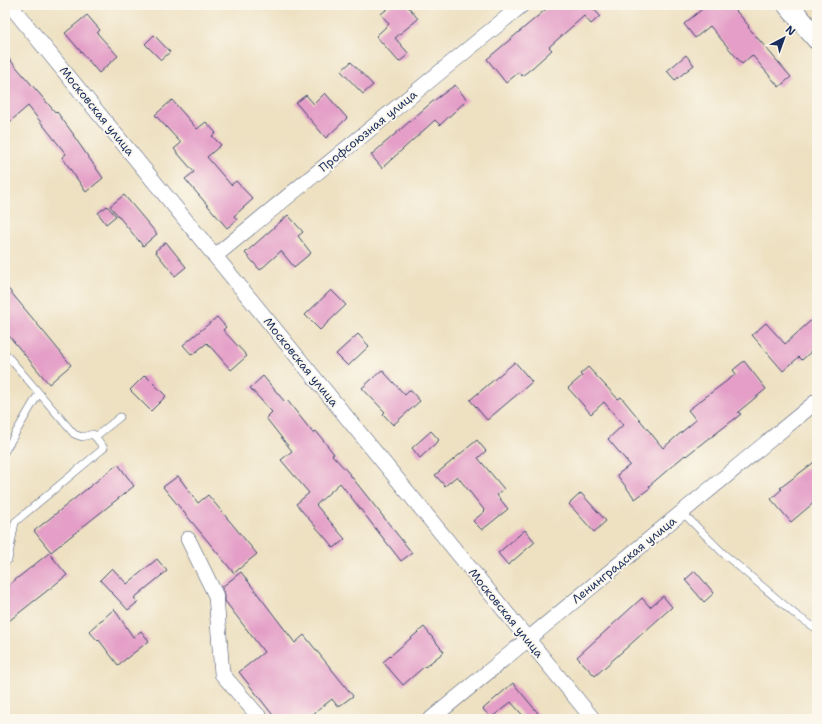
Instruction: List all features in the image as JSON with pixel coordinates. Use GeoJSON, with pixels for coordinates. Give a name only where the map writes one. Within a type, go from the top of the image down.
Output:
{"type":"FeatureCollection","features":[{"type":"Feature","properties":{"kind":"street","name":"Московская улица"},"geometry":{"type":"LineString","coordinates":[[10,5],[593,719]]}},
{"type":"Feature","properties":{"kind":"street","name":"Профсоюзная улица"},"geometry":{"type":"LineString","coordinates":[[215,256],[522,5]]}},
{"type":"Feature","properties":{"kind":"street"},"geometry":{"type":"LineString","coordinates":[[788,5],[817,39]]}},
{"type":"Feature","properties":{"kind":"street","name":"Ленинградская улица"},"geometry":{"type":"LineString","coordinates":[[431,719],[817,402]]}},
{"type":"Feature","properties":{"kind":"street"},"geometry":{"type":"LineString","coordinates":[[188,539],[216,596],[222,674],[260,719]]}},
{"type":"Feature","properties":{"kind":"lane"},"geometry":{"type":"LineString","coordinates":[[5,353],[74,434],[82,437],[93,434],[104,448],[15,522],[8,560],[5,562]]}},
{"type":"Feature","properties":{"kind":"lane"},"geometry":{"type":"LineString","coordinates":[[5,451],[39,393]]}},
{"type":"Feature","properties":{"kind":"lane"},"geometry":{"type":"LineString","coordinates":[[95,437],[120,417]]}},
{"type":"Feature","properties":{"kind":"lane"},"geometry":{"type":"LineString","coordinates":[[682,512],[724,554],[796,615],[817,629]]}},
{"type":"Feature","properties":{"kind":"building"},"geometry":{"type":"Polygon","coordinates":[[[392,5],[407,5],[418,19],[395,38],[409,54],[399,62],[376,36],[389,24],[381,14],[392,5]]]}},
{"type":"Feature","properties":{"kind":"building"},"geometry":{"type":"Polygon","coordinates":[[[551,5],[596,5],[593,8],[600,16],[591,24],[584,16],[549,47],[552,50],[532,68],[522,76],[519,72],[506,83],[487,59],[551,5]]]}},
{"type":"Feature","properties":{"kind":"building"},"geometry":{"type":"Polygon","coordinates":[[[707,5],[731,5],[791,77],[779,87],[752,55],[742,64],[710,26],[695,38],[684,24],[707,5]]]}},
{"type":"Feature","properties":{"kind":"building"},"geometry":{"type":"Polygon","coordinates":[[[87,15],[100,30],[97,33],[118,56],[99,73],[65,33],[87,15]]]}},
{"type":"Feature","properties":{"kind":"building"},"geometry":{"type":"Polygon","coordinates":[[[154,35],[170,52],[161,60],[145,44],[154,35]]]}},
{"type":"Feature","properties":{"kind":"building"},"geometry":{"type":"Polygon","coordinates":[[[5,54],[56,113],[57,112],[103,178],[86,192],[62,157],[66,154],[28,106],[5,126],[5,54]]]}},
{"type":"Feature","properties":{"kind":"building"},"geometry":{"type":"Polygon","coordinates":[[[686,55],[694,65],[675,80],[667,71],[686,55]]]}},
{"type":"Feature","properties":{"kind":"building"},"geometry":{"type":"Polygon","coordinates":[[[351,62],[373,85],[363,94],[341,71],[351,62]]]}},
{"type":"Feature","properties":{"kind":"building"},"geometry":{"type":"Polygon","coordinates":[[[455,85],[467,100],[440,125],[435,120],[382,168],[371,155],[432,102],[455,85]]]}},
{"type":"Feature","properties":{"kind":"building"},"geometry":{"type":"Polygon","coordinates":[[[325,93],[347,118],[326,138],[296,103],[306,95],[314,104],[325,93]]]}},
{"type":"Feature","properties":{"kind":"building"},"geometry":{"type":"Polygon","coordinates":[[[172,100],[197,129],[206,122],[216,133],[212,136],[221,145],[207,157],[231,185],[236,181],[253,199],[234,216],[237,220],[227,228],[185,179],[194,172],[174,149],[181,143],[155,115],[172,100]]]}},
{"type":"Feature","properties":{"kind":"building"},"geometry":{"type":"Polygon","coordinates":[[[124,195],[157,234],[143,246],[110,206],[124,195]]]}},
{"type":"Feature","properties":{"kind":"building"},"geometry":{"type":"Polygon","coordinates":[[[107,206],[116,216],[106,224],[98,213],[107,206]]]}},
{"type":"Feature","properties":{"kind":"building"},"geometry":{"type":"Polygon","coordinates":[[[288,215],[303,232],[298,236],[311,253],[294,267],[281,251],[260,270],[245,253],[288,215]]]}},
{"type":"Feature","properties":{"kind":"building"},"geometry":{"type":"Polygon","coordinates":[[[166,242],[186,267],[175,276],[155,251],[166,242]]]}},
{"type":"Feature","properties":{"kind":"building"},"geometry":{"type":"Polygon","coordinates":[[[5,285],[71,365],[49,384],[5,331],[5,285]]]}},
{"type":"Feature","properties":{"kind":"building"},"geometry":{"type":"Polygon","coordinates":[[[331,290],[346,305],[320,330],[305,315],[331,290]]]}},
{"type":"Feature","properties":{"kind":"building"},"geometry":{"type":"Polygon","coordinates":[[[817,315],[817,346],[802,360],[799,357],[783,371],[752,335],[766,323],[785,344],[817,315]]]}},
{"type":"Feature","properties":{"kind":"building"},"geometry":{"type":"Polygon","coordinates":[[[217,317],[226,327],[223,330],[247,356],[231,370],[207,343],[192,355],[183,345],[217,317]]]}},
{"type":"Feature","properties":{"kind":"building"},"geometry":{"type":"Polygon","coordinates":[[[358,334],[369,346],[348,366],[336,354],[358,334]]]}},
{"type":"Feature","properties":{"kind":"building"},"geometry":{"type":"Polygon","coordinates":[[[744,361],[766,389],[738,412],[741,414],[686,456],[685,455],[649,486],[650,488],[635,499],[617,475],[630,465],[608,439],[623,425],[604,402],[591,414],[568,388],[582,376],[580,374],[588,367],[618,399],[621,397],[663,448],[696,420],[688,410],[736,374],[733,370],[744,361]]]}},
{"type":"Feature","properties":{"kind":"building"},"geometry":{"type":"Polygon","coordinates":[[[515,362],[532,382],[487,420],[470,400],[515,362]]]}},
{"type":"Feature","properties":{"kind":"building"},"geometry":{"type":"Polygon","coordinates":[[[382,370],[405,395],[410,390],[420,401],[393,425],[383,414],[385,412],[362,388],[382,370]]]}},
{"type":"Feature","properties":{"kind":"building"},"geometry":{"type":"Polygon","coordinates":[[[145,375],[166,396],[151,411],[130,390],[145,375]]]}},
{"type":"Feature","properties":{"kind":"building"},"geometry":{"type":"Polygon","coordinates":[[[263,376],[285,402],[287,400],[313,433],[316,431],[334,454],[332,455],[347,471],[412,553],[401,561],[340,483],[316,505],[345,539],[334,548],[296,504],[309,493],[281,460],[292,451],[266,418],[272,412],[250,388],[263,376]]]}},
{"type":"Feature","properties":{"kind":"building"},"geometry":{"type":"Polygon","coordinates":[[[431,431],[439,440],[420,458],[412,448],[431,431]]]}},
{"type":"Feature","properties":{"kind":"building"},"geometry":{"type":"Polygon","coordinates":[[[477,440],[486,451],[478,458],[504,489],[497,495],[508,509],[482,530],[473,521],[485,511],[457,476],[445,486],[435,475],[477,440]]]}},
{"type":"Feature","properties":{"kind":"building"},"geometry":{"type":"Polygon","coordinates":[[[817,460],[817,500],[791,522],[771,499],[782,489],[780,488],[817,460]]]}},
{"type":"Feature","properties":{"kind":"building"},"geometry":{"type":"Polygon","coordinates":[[[118,464],[134,486],[51,552],[34,531],[118,464]]]}},
{"type":"Feature","properties":{"kind":"building"},"geometry":{"type":"Polygon","coordinates":[[[178,476],[198,503],[208,495],[257,554],[234,573],[163,487],[178,476]]]}},
{"type":"Feature","properties":{"kind":"building"},"geometry":{"type":"Polygon","coordinates":[[[581,493],[606,521],[594,532],[569,504],[581,493]]]}},
{"type":"Feature","properties":{"kind":"building"},"geometry":{"type":"Polygon","coordinates":[[[525,530],[535,542],[508,565],[498,553],[525,530]]]}},
{"type":"Feature","properties":{"kind":"building"},"geometry":{"type":"Polygon","coordinates":[[[49,553],[67,575],[5,624],[5,588],[49,553]]]}},
{"type":"Feature","properties":{"kind":"building"},"geometry":{"type":"Polygon","coordinates":[[[157,559],[167,571],[134,598],[138,602],[128,610],[100,580],[112,568],[127,584],[157,559]]]}},
{"type":"Feature","properties":{"kind":"building"},"geometry":{"type":"Polygon","coordinates":[[[695,571],[714,593],[704,602],[685,580],[695,571]]]}},
{"type":"Feature","properties":{"kind":"building"},"geometry":{"type":"Polygon","coordinates":[[[241,572],[295,643],[304,635],[353,696],[338,707],[332,699],[307,719],[276,719],[239,672],[264,652],[225,601],[225,595],[222,587],[241,572]]]}},
{"type":"Feature","properties":{"kind":"building"},"geometry":{"type":"Polygon","coordinates":[[[663,596],[672,607],[595,676],[577,657],[642,598],[650,607],[663,596]]]}},
{"type":"Feature","properties":{"kind":"building"},"geometry":{"type":"Polygon","coordinates":[[[114,609],[133,637],[141,631],[149,641],[118,665],[99,640],[98,641],[89,631],[114,609]]]}},
{"type":"Feature","properties":{"kind":"building"},"geometry":{"type":"Polygon","coordinates":[[[424,627],[444,652],[403,685],[383,662],[424,627]]]}},
{"type":"Feature","properties":{"kind":"building"},"geometry":{"type":"Polygon","coordinates":[[[513,683],[538,713],[531,719],[526,719],[511,702],[491,718],[483,709],[513,683]]]}}]}
